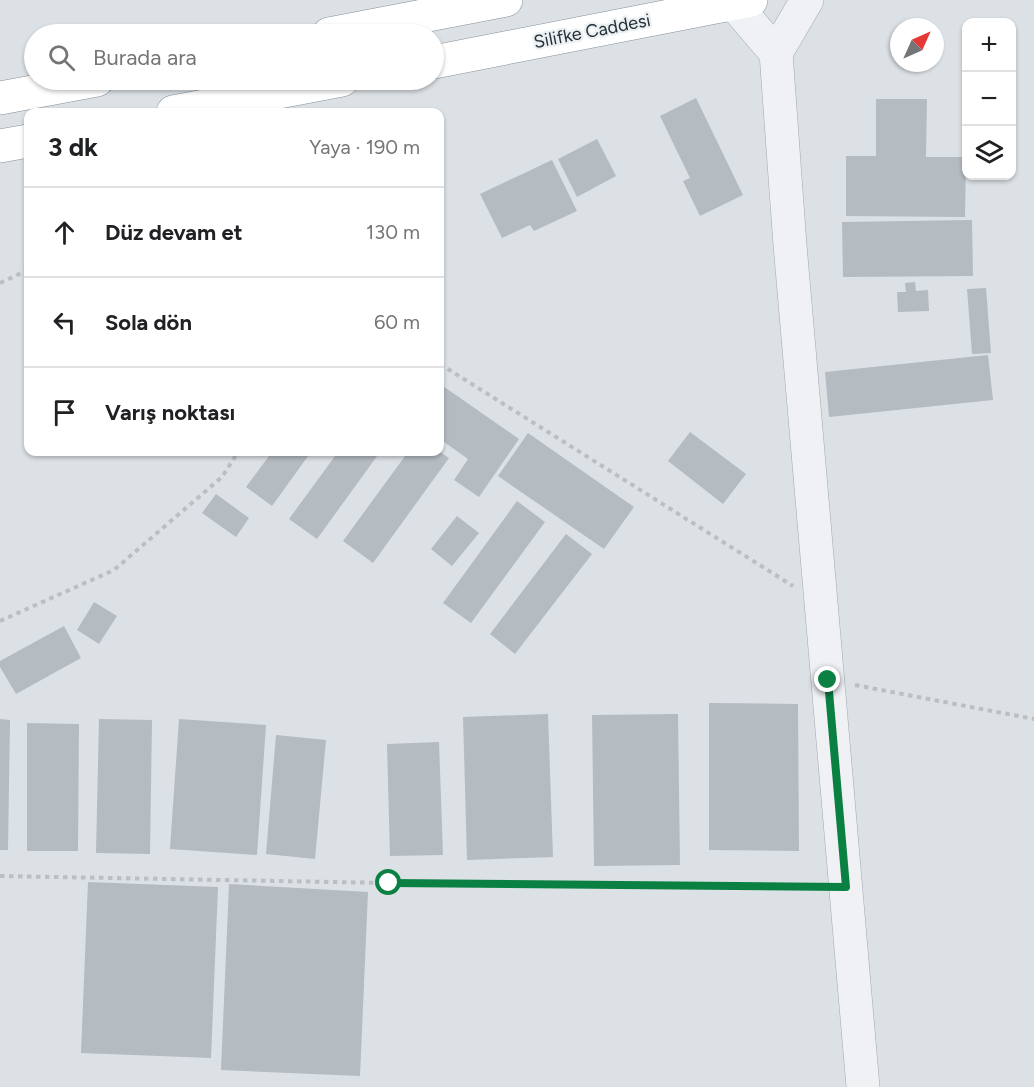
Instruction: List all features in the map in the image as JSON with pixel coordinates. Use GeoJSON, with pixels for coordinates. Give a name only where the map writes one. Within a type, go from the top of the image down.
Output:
{"type":"FeatureCollection","features":[{"type":"Feature","properties":{"kind":"highway"},"geometry":{"type":"LineString","coordinates":[[362,24],[416,8],[506,0]]}},
{"type":"Feature","properties":{"kind":"highway","name":"Silifke Caddesi"},"geometry":{"type":"LineString","coordinates":[[444,60],[743,2]]}},
{"type":"Feature","properties":{"kind":"highway"},"geometry":{"type":"LineString","coordinates":[[0,98],[43,90]]}},
{"type":"Feature","properties":{"kind":"highway"},"geometry":{"type":"LineString","coordinates":[[194,108],[289,90]]}},
{"type":"Feature","properties":{"kind":"highway"},"geometry":{"type":"LineString","coordinates":[[0,146],[24,142]]}},
{"type":"Feature","properties":{"kind":"lane"},"geometry":{"type":"LineString","coordinates":[[776,53],[807,0]]}},
{"type":"Feature","properties":{"kind":"lane"},"geometry":{"type":"LineString","coordinates":[[743,2],[776,53],[863,1087]]}},
{"type":"Feature","properties":{"kind":"path"},"geometry":{"type":"LineString","coordinates":[[0,283],[24,272]]}},
{"type":"Feature","properties":{"kind":"path"},"geometry":{"type":"LineString","coordinates":[[444,367],[821,604]]}},
{"type":"Feature","properties":{"kind":"path"},"geometry":{"type":"LineString","coordinates":[[0,621],[114,570],[222,477],[235,456]]}},
{"type":"Feature","properties":{"kind":"path"},"geometry":{"type":"LineString","coordinates":[[828,680],[1034,719]]}},
{"type":"Feature","properties":{"kind":"path"},"geometry":{"type":"LineString","coordinates":[[0,876],[377,883],[846,887]]}},
{"type":"Feature","properties":{"kind":"building"},"geometry":{"type":"Polygon","coordinates":[[[696,98],[743,195],[700,216],[683,181],[690,178],[660,116],[696,98]]]}},
{"type":"Feature","properties":{"kind":"building"},"geometry":{"type":"Polygon","coordinates":[[[876,99],[927,99],[926,157],[962,157],[962,180],[966,180],[965,217],[846,216],[846,156],[876,156],[876,99]]]}},
{"type":"Feature","properties":{"kind":"building"},"geometry":{"type":"Polygon","coordinates":[[[597,139],[616,176],[577,197],[558,159],[597,139]]]}},
{"type":"Feature","properties":{"kind":"building"},"geometry":{"type":"Polygon","coordinates":[[[552,160],[577,211],[534,231],[530,225],[502,238],[480,194],[552,160]]]}},
{"type":"Feature","properties":{"kind":"building"},"geometry":{"type":"Polygon","coordinates":[[[972,220],[973,276],[843,277],[842,222],[972,220]]]}},
{"type":"Feature","properties":{"kind":"building"},"geometry":{"type":"Polygon","coordinates":[[[915,282],[916,291],[928,290],[929,311],[898,312],[897,292],[906,292],[905,283],[915,282]]]}},
{"type":"Feature","properties":{"kind":"building"},"geometry":{"type":"Polygon","coordinates":[[[986,288],[991,353],[972,354],[967,289],[986,288]]]}},
{"type":"Feature","properties":{"kind":"building"},"geometry":{"type":"Polygon","coordinates":[[[988,355],[993,400],[829,417],[825,372],[988,355]]]}},
{"type":"Feature","properties":{"kind":"building"},"geometry":{"type":"Polygon","coordinates":[[[444,387],[519,439],[479,497],[454,480],[468,459],[444,442],[444,387]]]}},
{"type":"Feature","properties":{"kind":"building"},"geometry":{"type":"Polygon","coordinates":[[[690,432],[746,474],[723,504],[668,461],[690,432]]]}},
{"type":"Feature","properties":{"kind":"building"},"geometry":{"type":"Polygon","coordinates":[[[528,433],[634,507],[604,549],[498,476],[528,433]]]}},
{"type":"Feature","properties":{"kind":"building"},"geometry":{"type":"Polygon","coordinates":[[[444,455],[449,458],[373,563],[343,541],[405,456],[444,455]]]}},
{"type":"Feature","properties":{"kind":"building"},"geometry":{"type":"Polygon","coordinates":[[[269,456],[308,456],[272,506],[246,487],[269,456]]]}},
{"type":"Feature","properties":{"kind":"building"},"geometry":{"type":"Polygon","coordinates":[[[335,456],[377,456],[317,539],[289,519],[335,456]]]}},
{"type":"Feature","properties":{"kind":"building"},"geometry":{"type":"Polygon","coordinates":[[[216,494],[249,518],[236,537],[202,513],[216,494]]]}},
{"type":"Feature","properties":{"kind":"building"},"geometry":{"type":"Polygon","coordinates":[[[517,501],[545,522],[471,623],[443,603],[517,501]]]}},
{"type":"Feature","properties":{"kind":"building"},"geometry":{"type":"Polygon","coordinates":[[[457,516],[479,533],[452,566],[431,549],[457,516]]]}},
{"type":"Feature","properties":{"kind":"building"},"geometry":{"type":"Polygon","coordinates":[[[566,534],[592,554],[515,654],[490,634],[566,534]]]}},
{"type":"Feature","properties":{"kind":"building"},"geometry":{"type":"Polygon","coordinates":[[[94,602],[117,616],[99,644],[77,630],[94,602]]]}},
{"type":"Feature","properties":{"kind":"building"},"geometry":{"type":"Polygon","coordinates":[[[64,626],[81,658],[16,694],[0,667],[0,661],[64,626]]]}},
{"type":"Feature","properties":{"kind":"building"},"geometry":{"type":"Polygon","coordinates":[[[709,703],[798,704],[799,851],[709,850],[709,703]]]}},
{"type":"Feature","properties":{"kind":"building"},"geometry":{"type":"Polygon","coordinates":[[[548,714],[553,857],[467,860],[463,717],[548,714]]]}},
{"type":"Feature","properties":{"kind":"building"},"geometry":{"type":"Polygon","coordinates":[[[678,714],[680,865],[594,866],[592,715],[678,714]]]}},
{"type":"Feature","properties":{"kind":"building"},"geometry":{"type":"Polygon","coordinates":[[[0,719],[10,720],[8,850],[0,850],[0,719]]]}},
{"type":"Feature","properties":{"kind":"building"},"geometry":{"type":"Polygon","coordinates":[[[99,719],[152,720],[150,854],[96,853],[99,719]]]}},
{"type":"Feature","properties":{"kind":"building"},"geometry":{"type":"Polygon","coordinates":[[[179,719],[266,725],[257,855],[170,849],[179,719]]]}},
{"type":"Feature","properties":{"kind":"building"},"geometry":{"type":"Polygon","coordinates":[[[27,723],[79,724],[78,851],[27,851],[27,723]]]}},
{"type":"Feature","properties":{"kind":"building"},"geometry":{"type":"Polygon","coordinates":[[[276,735],[326,740],[315,859],[266,854],[276,735]]]}},
{"type":"Feature","properties":{"kind":"building"},"geometry":{"type":"Polygon","coordinates":[[[439,742],[443,855],[390,856],[387,744],[439,742]]]}},
{"type":"Feature","properties":{"kind":"building"},"geometry":{"type":"Polygon","coordinates":[[[88,882],[218,887],[211,1058],[81,1053],[88,882]]]}},
{"type":"Feature","properties":{"kind":"building"},"geometry":{"type":"Polygon","coordinates":[[[229,884],[368,892],[360,1076],[221,1070],[229,884]]]}},
{"type":"Feature","properties":{"kind":"route"},"geometry":{"type":"LineString","coordinates":[[389,883],[846,887],[828,680]]}}]}
